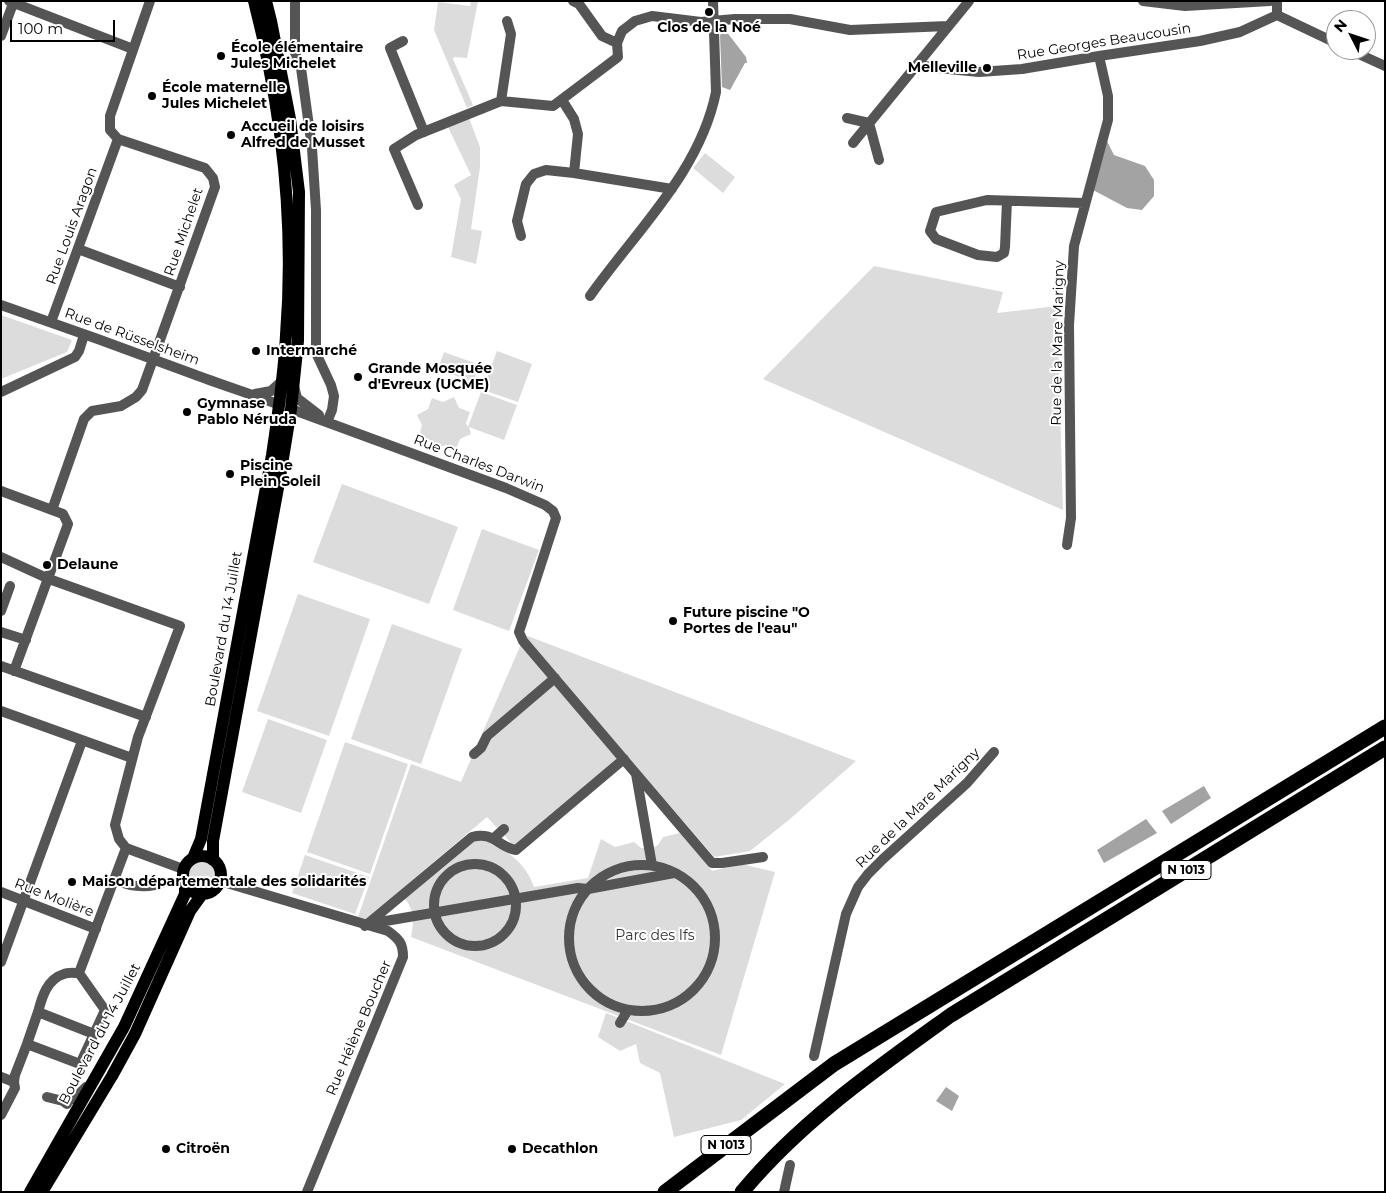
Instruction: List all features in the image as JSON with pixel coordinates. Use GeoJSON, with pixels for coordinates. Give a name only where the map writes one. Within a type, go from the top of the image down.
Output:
{"type":"FeatureCollection","features":[{"type":"Feature","properties":{"kind":"highway","name":"N 1013"},"geometry":{"type":"LineString","coordinates":[[665,1192],[834,1064],[1385,727]]}},
{"type":"Feature","properties":{"kind":"highway","name":"N 1013"},"geometry":{"type":"LineString","coordinates":[[742,1192],[779,1150],[825,1109],[882,1064],[951,1015],[1385,748]]}},
{"type":"Feature","properties":{"kind":"main road","name":"Boulevard du 14 Juillet"},"geometry":{"type":"LineString","coordinates":[[254,1],[271,75],[286,193],[288,383]]}},
{"type":"Feature","properties":{"kind":"main road","name":"Boulevard du 14 Juillet"},"geometry":{"type":"LineString","coordinates":[[30,1192],[103,1067],[140,994],[185,894],[183,869],[193,858],[201,839],[272,455],[283,410],[299,312],[299,192],[290,119],[266,1]]}},
{"type":"Feature","properties":{"kind":"main road","name":"Boulevard du 14 Juillet"},"geometry":{"type":"LineString","coordinates":[[220,881],[220,870],[213,860],[213,842],[277,497],[283,410]]}},
{"type":"Feature","properties":{"kind":"main road"},"geometry":{"type":"LineString","coordinates":[[193,858],[207,857],[213,860]]}},
{"type":"Feature","properties":{"kind":"main road"},"geometry":{"type":"LineString","coordinates":[[185,886],[202,893],[210,892],[216,889],[220,881]]}},
{"type":"Feature","properties":{"kind":"main road"},"geometry":{"type":"LineString","coordinates":[[42,1192],[126,1051],[190,911],[202,893]]}},
{"type":"Feature","properties":{"kind":"street"},"geometry":{"type":"LineString","coordinates":[[118,139],[110,130],[110,116],[150,1]]}},
{"type":"Feature","properties":{"kind":"street"},"geometry":{"type":"LineString","coordinates":[[258,393],[271,391],[288,383],[297,398],[325,421],[332,410],[334,396],[316,353],[316,210],[312,148],[303,78],[301,68],[294,53],[295,1]]}},
{"type":"Feature","properties":{"kind":"street"},"geometry":{"type":"LineString","coordinates":[[573,1],[578,4],[602,36],[618,43]]}},
{"type":"Feature","properties":{"kind":"street"},"geometry":{"type":"LineString","coordinates":[[590,296],[672,189],[694,152],[713,106],[716,92],[713,1]]}},
{"type":"Feature","properties":{"kind":"street"},"geometry":{"type":"LineString","coordinates":[[852,143],[969,1]]}},
{"type":"Feature","properties":{"kind":"street"},"geometry":{"type":"LineString","coordinates":[[1143,1],[1185,6],[1270,1]]}},
{"type":"Feature","properties":{"kind":"street"},"geometry":{"type":"LineString","coordinates":[[1277,1],[1277,15],[1326,38]]}},
{"type":"Feature","properties":{"kind":"street"},"geometry":{"type":"LineString","coordinates":[[1,36],[12,2],[133,49]]}},
{"type":"Feature","properties":{"kind":"street","name":"Rue Georges Beaucousin"},"geometry":{"type":"LineString","coordinates":[[917,65],[979,72],[1022,69],[1200,42],[1240,32],[1277,15]]}},
{"type":"Feature","properties":{"kind":"street"},"geometry":{"type":"LineString","coordinates":[[418,206],[394,149],[416,135],[501,101],[553,106],[618,57],[618,43],[622,31],[643,17],[660,16],[701,22],[735,19],[790,19],[850,30],[948,26]]}},
{"type":"Feature","properties":{"kind":"street"},"geometry":{"type":"LineString","coordinates":[[501,101],[511,34],[507,22]]}},
{"type":"Feature","properties":{"kind":"street"},"geometry":{"type":"LineString","coordinates":[[403,41],[390,48],[424,132]]}},
{"type":"Feature","properties":{"kind":"street","name":"Rue de la Mare Marigny"},"geometry":{"type":"LineString","coordinates":[[1067,545],[1071,518],[1069,325],[1074,246],[1084,203],[1108,120],[1108,96],[1099,56]]}},
{"type":"Feature","properties":{"kind":"street"},"geometry":{"type":"LineString","coordinates":[[1372,60],[1385,66]]}},
{"type":"Feature","properties":{"kind":"street"},"geometry":{"type":"LineString","coordinates":[[562,100],[574,119],[578,134],[574,173]]}},
{"type":"Feature","properties":{"kind":"street"},"geometry":{"type":"LineString","coordinates":[[846,118],[869,123]]}},
{"type":"Feature","properties":{"kind":"street"},"geometry":{"type":"LineString","coordinates":[[869,123],[879,160]]}},
{"type":"Feature","properties":{"kind":"street","name":"Rue Louis Aragon"},"geometry":{"type":"LineString","coordinates":[[51,322],[118,139]]}},
{"type":"Feature","properties":{"kind":"street","name":"Rue Michelet"},"geometry":{"type":"LineString","coordinates":[[52,510],[84,419],[92,411],[120,406],[136,397],[142,390],[215,188],[213,178],[205,168],[118,139]]}},
{"type":"Feature","properties":{"kind":"street"},"geometry":{"type":"LineString","coordinates":[[521,236],[517,221],[526,184],[534,174],[546,170],[672,189]]}},
{"type":"Feature","properties":{"kind":"street"},"geometry":{"type":"LineString","coordinates":[[1007,201],[1004,253],[997,257],[978,255],[961,249],[936,239],[930,231],[936,212],[987,200],[1084,203]]}},
{"type":"Feature","properties":{"kind":"street"},"geometry":{"type":"LineString","coordinates":[[78,249],[180,288]]}},
{"type":"Feature","properties":{"kind":"street","name":"Rue de Rüsselsheim"},"geometry":{"type":"LineString","coordinates":[[1,305],[153,358],[208,380],[258,393],[283,410],[325,421]]}},
{"type":"Feature","properties":{"kind":"street"},"geometry":{"type":"LineString","coordinates":[[1,392],[75,357],[84,335]]}},
{"type":"Feature","properties":{"kind":"street","name":"Rue Charles Darwin"},"geometry":{"type":"LineString","coordinates":[[325,421],[506,488],[545,505],[553,511],[556,518],[519,632],[522,641],[712,863],[763,857]]}},
{"type":"Feature","properties":{"kind":"street"},"geometry":{"type":"LineString","coordinates":[[1,491],[64,514],[68,524],[14,671]]}},
{"type":"Feature","properties":{"kind":"street"},"geometry":{"type":"LineString","coordinates":[[1,557],[49,579],[180,626],[132,758],[115,825],[119,839],[126,848],[183,869]]}},
{"type":"Feature","properties":{"kind":"street"},"geometry":{"type":"LineString","coordinates":[[1,611],[10,586]]}},
{"type":"Feature","properties":{"kind":"street"},"geometry":{"type":"LineString","coordinates":[[1,632],[26,640]]}},
{"type":"Feature","properties":{"kind":"street"},"geometry":{"type":"LineString","coordinates":[[1,666],[146,717]]}},
{"type":"Feature","properties":{"kind":"street"},"geometry":{"type":"LineString","coordinates":[[474,754],[487,736],[555,678]]}},
{"type":"Feature","properties":{"kind":"street"},"geometry":{"type":"LineString","coordinates":[[1,711],[132,758]]}},
{"type":"Feature","properties":{"kind":"street"},"geometry":{"type":"LineString","coordinates":[[1,962],[82,741]]}},
{"type":"Feature","properties":{"kind":"street","name":"Rue de la Mare Marigny"},"geometry":{"type":"LineString","coordinates":[[814,1056],[846,914],[858,887],[873,869],[967,782],[994,752]]}},
{"type":"Feature","properties":{"kind":"street"},"geometry":{"type":"LineString","coordinates":[[366,925],[466,840],[480,835],[494,838],[510,849],[516,850],[624,759]]}},
{"type":"Feature","properties":{"kind":"street"},"geometry":{"type":"LineString","coordinates":[[636,773],[652,866]]}},
{"type":"Feature","properties":{"kind":"street"},"geometry":{"type":"LineString","coordinates":[[494,838],[504,829]]}},
{"type":"Feature","properties":{"kind":"street"},"geometry":{"type":"LineString","coordinates":[[79,973],[126,848]]}},
{"type":"Feature","properties":{"kind":"street"},"geometry":{"type":"LineString","coordinates":[[468,865],[486,866],[495,869],[509,882],[516,899],[516,910],[508,930],[496,940],[482,946],[471,947],[451,939],[437,923],[434,912],[435,894],[444,878],[459,867],[468,865]]}},
{"type":"Feature","properties":{"kind":"street"},"geometry":{"type":"LineString","coordinates":[[640,865],[652,866],[675,872],[699,892],[710,910],[714,925],[715,941],[712,961],[696,988],[679,1001],[670,1006],[649,1011],[628,1010],[616,1007],[594,994],[578,974],[570,949],[570,923],[574,911],[588,889],[601,878],[617,869],[640,865]]}},
{"type":"Feature","properties":{"kind":"street"},"geometry":{"type":"LineString","coordinates":[[366,925],[578,888],[588,889],[675,872]]}},
{"type":"Feature","properties":{"kind":"street"},"geometry":{"type":"LineString","coordinates":[[114,880],[124,884],[153,887],[165,882]]}},
{"type":"Feature","properties":{"kind":"street","name":"Rue Hélène Boucher"},"geometry":{"type":"LineString","coordinates":[[220,881],[388,932],[401,940],[403,957],[307,1192]]}},
{"type":"Feature","properties":{"kind":"street","name":"Rue Molière"},"geometry":{"type":"LineString","coordinates":[[1,892],[96,928]]}},
{"type":"Feature","properties":{"kind":"street"},"geometry":{"type":"LineString","coordinates":[[1,1114],[15,1088],[15,1075],[44,991],[57,977],[64,973],[79,973]]}},
{"type":"Feature","properties":{"kind":"street"},"geometry":{"type":"LineString","coordinates":[[27,1044],[80,1064],[83,1061],[105,1010],[79,973]]}},
{"type":"Feature","properties":{"kind":"street"},"geometry":{"type":"LineString","coordinates":[[620,1023],[628,1010]]}},
{"type":"Feature","properties":{"kind":"street"},"geometry":{"type":"LineString","coordinates":[[38,1012],[94,1034]]}},
{"type":"Feature","properties":{"kind":"street"},"geometry":{"type":"LineString","coordinates":[[47,1097],[62,1101],[74,1099],[103,1067]]}},
{"type":"Feature","properties":{"kind":"street"},"geometry":{"type":"LineString","coordinates":[[1,1077],[14,1082]]}},
{"type":"Feature","properties":{"kind":"street"},"geometry":{"type":"LineString","coordinates":[[62,1101],[68,1106],[71,1113],[69,1125]]}},
{"type":"Feature","properties":{"kind":"street"},"geometry":{"type":"LineString","coordinates":[[784,1192],[790,1165]]}},
{"type":"Feature","properties":{"kind":"green space"},"geometry":{"type":"Polygon","coordinates":[[[471,1],[478,1],[467,58],[454,57],[453,59],[473,105],[467,108],[434,30],[438,2],[470,6],[471,1]]]}},
{"type":"Feature","properties":{"kind":"green space"},"geometry":{"type":"Polygon","coordinates":[[[469,118],[480,147],[480,167],[471,229],[482,231],[476,264],[451,257],[461,199],[454,185],[471,175],[448,127],[469,118]]]}},
{"type":"Feature","properties":{"kind":"green space"},"geometry":{"type":"Polygon","coordinates":[[[705,153],[735,177],[723,193],[693,168],[705,153]]]}},
{"type":"Feature","properties":{"kind":"green space"},"geometry":{"type":"Polygon","coordinates":[[[874,266],[1003,292],[997,313],[1057,306],[1063,510],[763,379],[874,266]]]}},
{"type":"Feature","properties":{"kind":"green space"},"geometry":{"type":"Polygon","coordinates":[[[1,315],[72,340],[67,352],[1,379],[1,315]]]}},
{"type":"Feature","properties":{"kind":"green space"},"geometry":{"type":"Polygon","coordinates":[[[497,351],[532,364],[518,402],[483,390],[497,351]]]}},
{"type":"Feature","properties":{"kind":"green space"},"geometry":{"type":"Polygon","coordinates":[[[444,352],[480,365],[473,382],[438,369],[444,352]]]}},
{"type":"Feature","properties":{"kind":"green space"},"geometry":{"type":"Polygon","coordinates":[[[481,392],[517,405],[504,440],[469,427],[471,434],[460,439],[456,449],[445,445],[435,450],[430,440],[419,436],[422,425],[417,415],[428,409],[432,398],[443,402],[454,397],[459,408],[470,412],[466,423],[468,427],[481,392]]]}},
{"type":"Feature","properties":{"kind":"green space"},"geometry":{"type":"Polygon","coordinates":[[[342,484],[458,527],[429,604],[313,562],[342,484]]]}},
{"type":"Feature","properties":{"kind":"green space"},"geometry":{"type":"Polygon","coordinates":[[[482,529],[539,550],[509,631],[453,610],[482,529]]]}},
{"type":"Feature","properties":{"kind":"green space"},"geometry":{"type":"Polygon","coordinates":[[[298,594],[370,619],[329,736],[257,711],[298,594]]]}},
{"type":"Feature","properties":{"kind":"green space"},"geometry":{"type":"Polygon","coordinates":[[[392,624],[462,649],[421,764],[351,739],[392,624]]]}},
{"type":"Feature","properties":{"kind":"green space"},"geometry":{"type":"Polygon","coordinates":[[[525,635],[856,761],[750,851],[714,857],[625,753],[514,846],[487,817],[366,919],[358,917],[411,764],[461,782],[525,635]]]}},
{"type":"Feature","properties":{"kind":"green space"},"geometry":{"type":"Polygon","coordinates":[[[268,719],[327,740],[301,813],[242,792],[268,719]]]}},
{"type":"Feature","properties":{"kind":"green space"},"geometry":{"type":"Polygon","coordinates":[[[345,742],[408,764],[370,874],[307,852],[345,742]]]}},
{"type":"Feature","properties":{"kind":"green space","name":"Parc des Ifs"},"geometry":{"type":"Polygon","coordinates":[[[680,833],[712,871],[741,864],[775,872],[721,1055],[411,937],[413,916],[404,898],[472,842],[485,837],[508,853],[526,870],[534,887],[588,878],[601,839],[615,847],[634,842],[641,848],[653,848],[658,845],[663,837],[680,833]]]}},
{"type":"Feature","properties":{"kind":"green space"},"geometry":{"type":"Polygon","coordinates":[[[305,855],[369,877],[355,914],[292,893],[305,855]]]}},
{"type":"Feature","properties":{"kind":"green space"},"geometry":{"type":"Polygon","coordinates":[[[201,859],[211,863],[215,873],[211,883],[201,887],[191,883],[187,873],[191,863],[201,859]]]}},
{"type":"Feature","properties":{"kind":"green space"},"geometry":{"type":"Polygon","coordinates":[[[606,1013],[785,1084],[741,1120],[674,1137],[660,1073],[640,1063],[636,1044],[620,1051],[598,1037],[606,1013]]]}},
{"type":"Feature","properties":{"kind":"shaded area"},"geometry":{"type":"Polygon","coordinates":[[[726,31],[746,57],[747,63],[745,63],[730,90],[722,87],[720,35],[726,31]]]}},
{"type":"Feature","properties":{"kind":"shaded area"},"geometry":{"type":"Polygon","coordinates":[[[1107,141],[1114,155],[1145,166],[1154,180],[1154,196],[1142,210],[1127,208],[1093,190],[1107,141]]]}},
{"type":"Feature","properties":{"kind":"shaded area"},"geometry":{"type":"Polygon","coordinates":[[[1204,786],[1211,798],[1171,824],[1162,811],[1204,786]]]}},
{"type":"Feature","properties":{"kind":"shaded area"},"geometry":{"type":"Polygon","coordinates":[[[1146,819],[1157,833],[1104,863],[1097,850],[1146,819]]]}},
{"type":"Feature","properties":{"kind":"shaded area"},"geometry":{"type":"Polygon","coordinates":[[[946,1087],[959,1096],[952,1111],[936,1101],[946,1087]]]}},
{"type":"Feature","properties":{"kind":"place","name":"Clos de la Noé"},"geometry":{"type":"Point","coordinates":[709,12]}},
{"type":"Feature","properties":{"kind":"place","name":"École élémentaire Jules Michelet"},"geometry":{"type":"Point","coordinates":[221,56]}},
{"type":"Feature","properties":{"kind":"place","name":"Melleville"},"geometry":{"type":"Point","coordinates":[987,68]}},
{"type":"Feature","properties":{"kind":"place","name":"École maternelle Jules Michelet"},"geometry":{"type":"Point","coordinates":[152,96]}},
{"type":"Feature","properties":{"kind":"place","name":"Accueil de loisirs Alfred de Musset"},"geometry":{"type":"Point","coordinates":[231,135]}},
{"type":"Feature","properties":{"kind":"place","name":"Intermarché"},"geometry":{"type":"Point","coordinates":[256,351]}},
{"type":"Feature","properties":{"kind":"place","name":"Grande Mosquée d'Evreux (UCME)"},"geometry":{"type":"Point","coordinates":[358,377]}},
{"type":"Feature","properties":{"kind":"place","name":"Gymnase Pablo Néruda"},"geometry":{"type":"Point","coordinates":[187,412]}},
{"type":"Feature","properties":{"kind":"place","name":"Piscine Plein Soleil"},"geometry":{"type":"Point","coordinates":[230,474]}},
{"type":"Feature","properties":{"kind":"place","name":"Delaune"},"geometry":{"type":"Point","coordinates":[47,565]}},
{"type":"Feature","properties":{"kind":"place","name":"Future piscine \"O Portes de l'eau\""},"geometry":{"type":"Point","coordinates":[673,621]}},
{"type":"Feature","properties":{"kind":"place","name":"Maison départementale des solidarités"},"geometry":{"type":"Point","coordinates":[72,882]}},
{"type":"Feature","properties":{"kind":"place","name":"Citroën"},"geometry":{"type":"Point","coordinates":[166,1149]}},
{"type":"Feature","properties":{"kind":"place","name":"Decathlon"},"geometry":{"type":"Point","coordinates":[512,1149]}}]}
